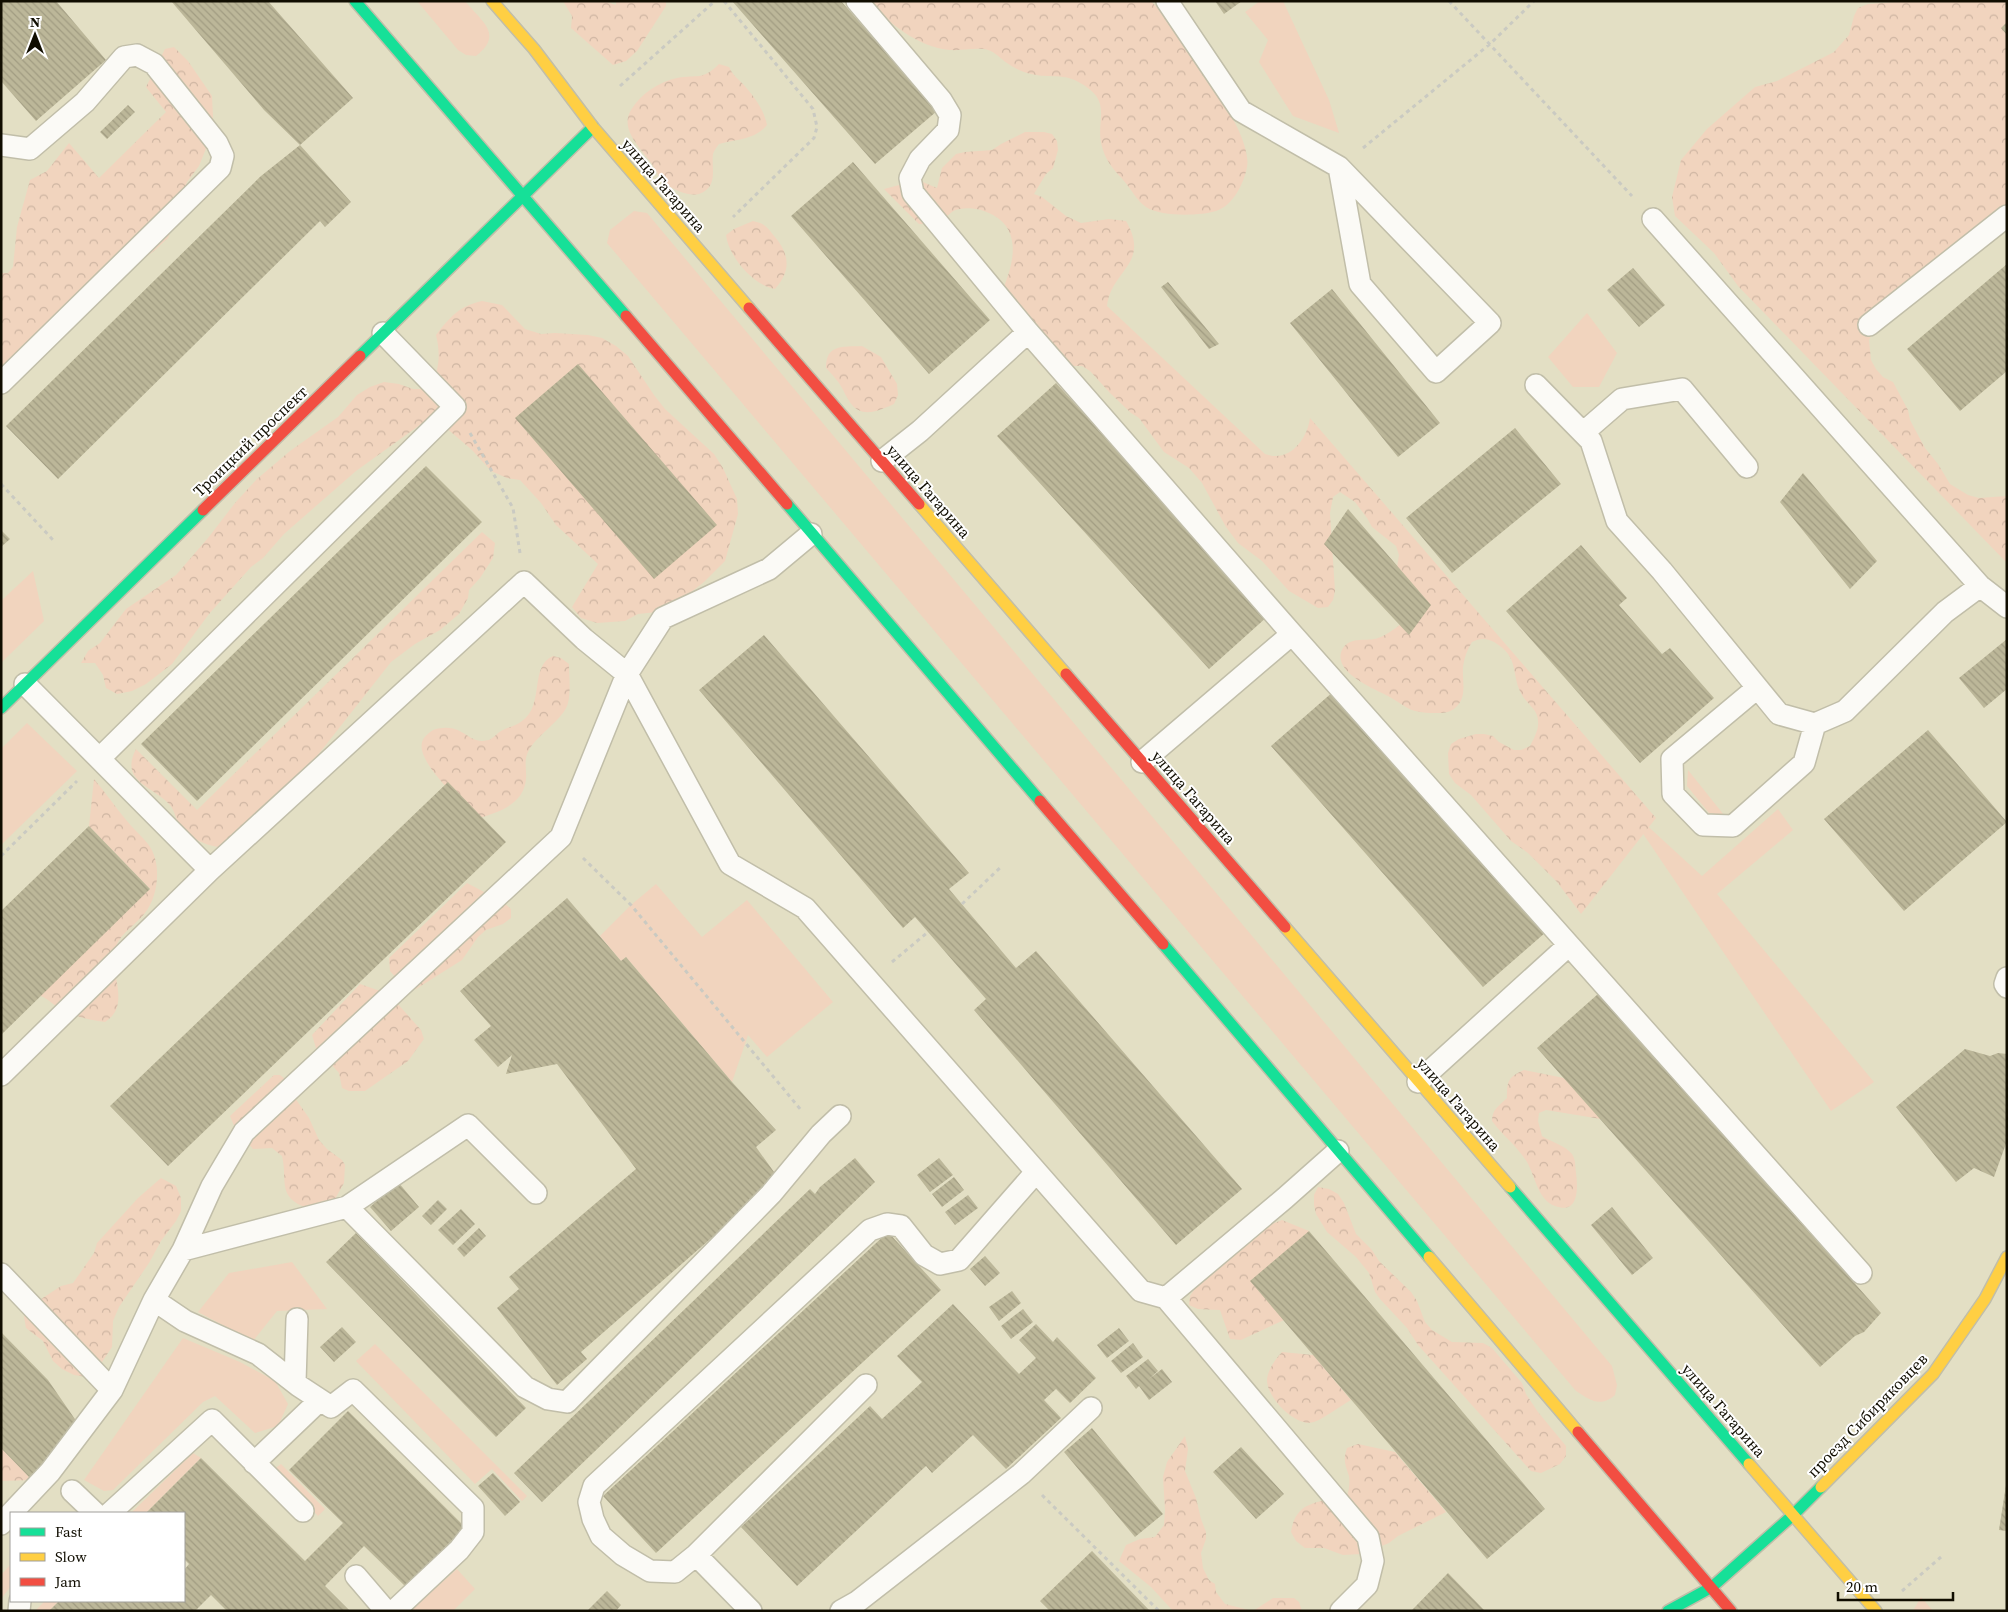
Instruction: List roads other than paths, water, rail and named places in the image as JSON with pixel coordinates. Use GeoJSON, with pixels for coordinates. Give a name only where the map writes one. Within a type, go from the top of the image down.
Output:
{"type":"FeatureCollection","features":[{"type":"Feature","properties":{"kind":"main road"},"geometry":{"type":"LineString","coordinates":[[355,1],[1731,1611]]}},
{"type":"Feature","properties":{"kind":"main road","name":"улица Гагарина"},"geometry":{"type":"LineString","coordinates":[[492,1],[534,49],[593,127],[1876,1611]]}},
{"type":"Feature","properties":{"kind":"main road","name":"Троицкий проспект"},"geometry":{"type":"LineString","coordinates":[[1,708],[593,127]]}},
{"type":"Feature","properties":{"kind":"main road","name":"проезд Сибиряковцев"},"geometry":{"type":"LineString","coordinates":[[1712,1588],[1842,1468],[1932,1374],[1985,1299],[2007,1257]]}},
{"type":"Feature","properties":{"kind":"main road"},"geometry":{"type":"LineString","coordinates":[[1702,1603],[1712,1588]]}},
{"type":"Feature","properties":{"kind":"main road"},"geometry":{"type":"LineString","coordinates":[[1668,1611],[1712,1588]]}},
{"type":"Feature","properties":{"kind":"lane"},"geometry":{"type":"LineString","coordinates":[[857,1],[941,100],[950,115],[948,130],[920,159],[910,178],[913,193],[1028,332],[1292,634],[1861,1273]]}},
{"type":"Feature","properties":{"kind":"lane"},"geometry":{"type":"LineString","coordinates":[[1167,1],[1241,110],[1339,167],[1490,323],[1436,372],[1360,284],[1339,167]]}},
{"type":"Feature","properties":{"kind":"lane"},"geometry":{"type":"LineString","coordinates":[[1,145],[30,149],[85,102],[124,57],[137,55],[154,64],[217,142],[223,156],[220,168],[1,383]]}},
{"type":"Feature","properties":{"kind":"lane"},"geometry":{"type":"LineString","coordinates":[[1869,325],[2007,216]]}},
{"type":"Feature","properties":{"kind":"lane"},"geometry":{"type":"LineString","coordinates":[[1653,219],[1980,586],[2007,607]]}},
{"type":"Feature","properties":{"kind":"lane"},"geometry":{"type":"LineString","coordinates":[[882,461],[920,431],[1028,332]]}},
{"type":"Feature","properties":{"kind":"lane"},"geometry":{"type":"LineString","coordinates":[[100,758],[455,407],[383,333]]}},
{"type":"Feature","properties":{"kind":"lane"},"geometry":{"type":"LineString","coordinates":[[1536,385],[1591,441],[1617,521],[1662,571],[1779,714],[1815,724],[1845,710],[1945,612],[1980,586]]}},
{"type":"Feature","properties":{"kind":"lane"},"geometry":{"type":"LineString","coordinates":[[1584,432],[1622,399],[1682,389],[1747,467]]}},
{"type":"Feature","properties":{"kind":"lane"},"geometry":{"type":"LineString","coordinates":[[12,1512],[50,1472],[112,1390],[154,1300],[183,1250],[212,1186],[244,1132],[561,837],[627,674],[663,618],[769,570],[811,534]]}},
{"type":"Feature","properties":{"kind":"lane"},"geometry":{"type":"LineString","coordinates":[[1,1075],[210,870],[524,582],[584,639],[627,674],[730,864],[805,908],[1141,1291],[1166,1298],[1368,1537],[1374,1561],[1367,1585],[1341,1611]]}},
{"type":"Feature","properties":{"kind":"lane"},"geometry":{"type":"LineString","coordinates":[[1142,762],[1292,634]]}},
{"type":"Feature","properties":{"kind":"lane"},"geometry":{"type":"LineString","coordinates":[[26,684],[210,870]]}},
{"type":"Feature","properties":{"kind":"lane"},"geometry":{"type":"LineString","coordinates":[[1757,688],[1672,759],[1673,794],[1703,825],[1734,826],[1804,763],[1815,724]]}},
{"type":"Feature","properties":{"kind":"lane"},"geometry":{"type":"LineString","coordinates":[[1418,1082],[1569,945]]}},
{"type":"Feature","properties":{"kind":"lane"},"geometry":{"type":"LineString","coordinates":[[2007,978],[2005,984],[2007,987]]}},
{"type":"Feature","properties":{"kind":"lane"},"geometry":{"type":"LineString","coordinates":[[347,1207],[525,1388],[548,1399],[567,1402],[771,1194],[821,1134],[840,1116]]}},
{"type":"Feature","properties":{"kind":"lane"},"geometry":{"type":"LineString","coordinates":[[183,1250],[347,1207],[468,1125],[536,1193]]}},
{"type":"Feature","properties":{"kind":"lane"},"geometry":{"type":"LineString","coordinates":[[1166,1298],[1338,1151]]}},
{"type":"Feature","properties":{"kind":"lane"},"geometry":{"type":"LineString","coordinates":[[866,1385],[696,1555],[675,1572],[650,1571],[623,1555],[600,1536],[589,1502],[594,1486],[870,1230],[887,1224],[901,1226],[924,1255],[940,1264],[959,1260],[1036,1172]]}},
{"type":"Feature","properties":{"kind":"lane"},"geometry":{"type":"LineString","coordinates":[[1,1274],[112,1390]]}},
{"type":"Feature","properties":{"kind":"lane"},"geometry":{"type":"LineString","coordinates":[[154,1300],[185,1321],[258,1354],[294,1382],[331,1407],[353,1390],[473,1508],[473,1532],[459,1550],[394,1611]]}},
{"type":"Feature","properties":{"kind":"lane"},"geometry":{"type":"LineString","coordinates":[[294,1382],[297,1319]]}},
{"type":"Feature","properties":{"kind":"lane"},"geometry":{"type":"LineString","coordinates":[[254,1463],[320,1400]]}},
{"type":"Feature","properties":{"kind":"lane"},"geometry":{"type":"LineString","coordinates":[[841,1611],[857,1602],[1021,1474],[1091,1408]]}},
{"type":"Feature","properties":{"kind":"lane"},"geometry":{"type":"LineString","coordinates":[[111,1512],[212,1420],[303,1511]]}},
{"type":"Feature","properties":{"kind":"lane"},"geometry":{"type":"LineString","coordinates":[[72,1491],[94,1512]]}},
{"type":"Feature","properties":{"kind":"lane"},"geometry":{"type":"LineString","coordinates":[[1,1524],[10,1514]]}},
{"type":"Feature","properties":{"kind":"lane"},"geometry":{"type":"LineString","coordinates":[[696,1555],[751,1611]]}},
{"type":"Feature","properties":{"kind":"lane"},"geometry":{"type":"LineString","coordinates":[[356,1576],[386,1611]]}}]}
